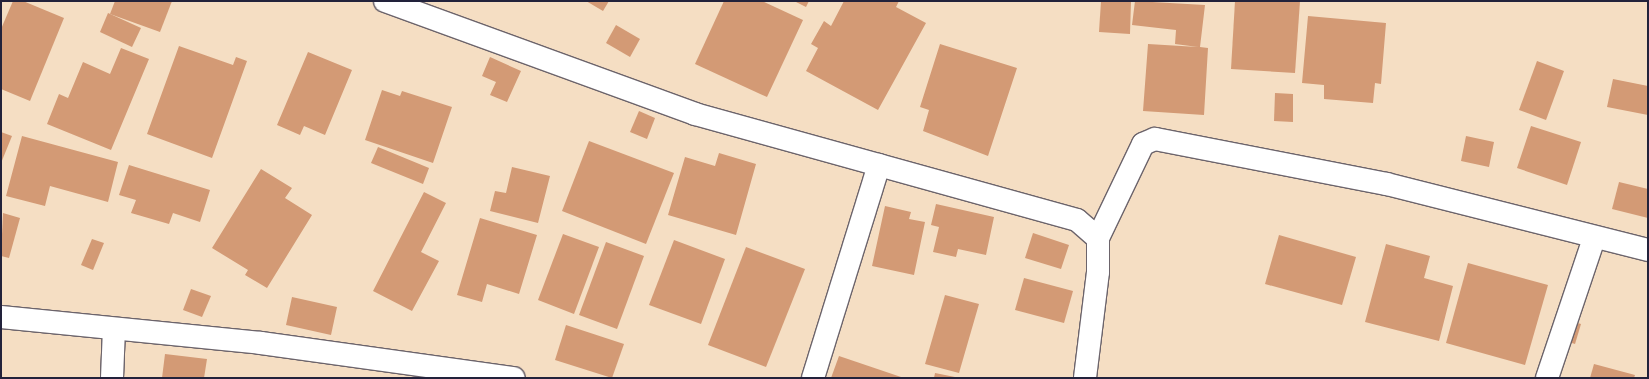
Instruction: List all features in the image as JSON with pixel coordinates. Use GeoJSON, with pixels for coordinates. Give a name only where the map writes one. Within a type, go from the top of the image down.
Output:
{"type":"FeatureCollection","features":[{"type":"Feature","properties":{"kind":"street"},"geometry":{"type":"LineString","coordinates":[[385,1],[694,114],[1076,220],[1098,238]]}},
{"type":"Feature","properties":{"kind":"street"},"geometry":{"type":"LineString","coordinates":[[1085,378],[1098,272],[1098,238],[1143,144],[1155,139],[1387,184],[1594,238],[1648,250]]}},
{"type":"Feature","properties":{"kind":"street"},"geometry":{"type":"LineString","coordinates":[[812,378],[879,165]]}},
{"type":"Feature","properties":{"kind":"street"},"geometry":{"type":"LineString","coordinates":[[1547,378],[1594,238]]}},
{"type":"Feature","properties":{"kind":"street"},"geometry":{"type":"LineString","coordinates":[[1,317],[261,343],[514,378]]}},
{"type":"Feature","properties":{"kind":"street"},"geometry":{"type":"LineString","coordinates":[[112,378],[114,329]]}},
{"type":"Feature","properties":{"kind":"building"},"geometry":{"type":"Polygon","coordinates":[[[13,1],[23,1],[64,18],[30,101],[1,89],[1,29],[13,1]]]}},
{"type":"Feature","properties":{"kind":"building"},"geometry":{"type":"Polygon","coordinates":[[[115,1],[172,1],[160,32],[110,14],[115,1]]]}},
{"type":"Feature","properties":{"kind":"building"},"geometry":{"type":"Polygon","coordinates":[[[586,1],[609,1],[603,11],[586,1]]]}},
{"type":"Feature","properties":{"kind":"building"},"geometry":{"type":"Polygon","coordinates":[[[724,1],[762,1],[803,20],[767,97],[695,64],[724,1]]]}},
{"type":"Feature","properties":{"kind":"building"},"geometry":{"type":"Polygon","coordinates":[[[794,1],[809,1],[806,7],[794,1]]]}},
{"type":"Feature","properties":{"kind":"building"},"geometry":{"type":"Polygon","coordinates":[[[844,1],[899,1],[896,7],[926,23],[878,110],[806,71],[818,48],[811,44],[824,21],[831,26],[844,1]]]}},
{"type":"Feature","properties":{"kind":"building"},"geometry":{"type":"Polygon","coordinates":[[[1101,1],[1131,1],[1130,34],[1099,32],[1101,1]]]}},
{"type":"Feature","properties":{"kind":"building"},"geometry":{"type":"Polygon","coordinates":[[[1135,1],[1205,5],[1200,47],[1208,48],[1204,115],[1143,111],[1148,44],[1198,47],[1175,44],[1176,30],[1132,25],[1135,1]]]}},
{"type":"Feature","properties":{"kind":"building"},"geometry":{"type":"Polygon","coordinates":[[[1235,1],[1300,1],[1295,73],[1231,69],[1235,1]]]}},
{"type":"Feature","properties":{"kind":"building"},"geometry":{"type":"Polygon","coordinates":[[[108,13],[141,28],[132,47],[100,32],[108,13]]]}},
{"type":"Feature","properties":{"kind":"building"},"geometry":{"type":"Polygon","coordinates":[[[1308,16],[1386,23],[1381,84],[1375,83],[1373,103],[1324,99],[1324,85],[1302,83],[1308,16]]]}},
{"type":"Feature","properties":{"kind":"building"},"geometry":{"type":"Polygon","coordinates":[[[616,25],[640,39],[630,57],[606,43],[616,25]]]}},
{"type":"Feature","properties":{"kind":"building"},"geometry":{"type":"Polygon","coordinates":[[[940,44],[1017,68],[988,156],[923,131],[929,110],[920,107],[940,44]]]}},
{"type":"Feature","properties":{"kind":"building"},"geometry":{"type":"Polygon","coordinates":[[[179,46],[233,65],[236,57],[247,61],[212,158],[147,134],[179,46]]]}},
{"type":"Feature","properties":{"kind":"building"},"geometry":{"type":"Polygon","coordinates":[[[121,48],[149,59],[111,150],[47,124],[59,94],[68,98],[83,62],[110,74],[121,48]]]}},
{"type":"Feature","properties":{"kind":"building"},"geometry":{"type":"Polygon","coordinates":[[[308,52],[352,70],[325,135],[304,126],[300,135],[277,125],[308,52]]]}},
{"type":"Feature","properties":{"kind":"building"},"geometry":{"type":"Polygon","coordinates":[[[490,57],[521,71],[507,102],[490,95],[496,82],[482,76],[490,57]]]}},
{"type":"Feature","properties":{"kind":"building"},"geometry":{"type":"Polygon","coordinates":[[[1537,61],[1564,71],[1546,120],[1519,110],[1537,61]]]}},
{"type":"Feature","properties":{"kind":"building"},"geometry":{"type":"Polygon","coordinates":[[[1613,79],[1648,86],[1648,115],[1607,107],[1613,79]]]}},
{"type":"Feature","properties":{"kind":"building"},"geometry":{"type":"Polygon","coordinates":[[[382,90],[400,96],[402,91],[452,107],[433,163],[365,140],[382,90]]]}},
{"type":"Feature","properties":{"kind":"building"},"geometry":{"type":"Polygon","coordinates":[[[1275,93],[1293,94],[1293,122],[1274,121],[1275,93]]]}},
{"type":"Feature","properties":{"kind":"building"},"geometry":{"type":"Polygon","coordinates":[[[639,111],[655,118],[647,139],[630,132],[639,111]]]}},
{"type":"Feature","properties":{"kind":"building"},"geometry":{"type":"Polygon","coordinates":[[[1531,126],[1581,142],[1567,185],[1517,168],[1531,126]]]}},
{"type":"Feature","properties":{"kind":"building"},"geometry":{"type":"Polygon","coordinates":[[[1,132],[12,136],[1,163],[1,132]]]}},
{"type":"Feature","properties":{"kind":"building"},"geometry":{"type":"Polygon","coordinates":[[[22,136],[118,162],[108,202],[50,186],[45,206],[6,196],[22,136]]]}},
{"type":"Feature","properties":{"kind":"building"},"geometry":{"type":"Polygon","coordinates":[[[1466,136],[1494,142],[1489,167],[1461,161],[1466,136]]]}},
{"type":"Feature","properties":{"kind":"building"},"geometry":{"type":"Polygon","coordinates":[[[589,141],[674,173],[646,244],[562,211],[589,141]]]}},
{"type":"Feature","properties":{"kind":"building"},"geometry":{"type":"Polygon","coordinates":[[[378,147],[429,168],[423,184],[371,163],[378,147]]]}},
{"type":"Feature","properties":{"kind":"building"},"geometry":{"type":"Polygon","coordinates":[[[719,153],[756,164],[736,235],[668,215],[685,157],[715,166],[719,153]]]}},
{"type":"Feature","properties":{"kind":"building"},"geometry":{"type":"Polygon","coordinates":[[[129,165],[210,190],[200,222],[173,213],[169,224],[131,213],[136,200],[119,195],[129,165]]]}},
{"type":"Feature","properties":{"kind":"building"},"geometry":{"type":"Polygon","coordinates":[[[512,167],[550,176],[538,223],[490,211],[495,191],[506,193],[512,167]]]}},
{"type":"Feature","properties":{"kind":"building"},"geometry":{"type":"Polygon","coordinates":[[[261,169],[292,188],[285,198],[312,215],[267,288],[245,275],[248,270],[212,248],[261,169]]]}},
{"type":"Feature","properties":{"kind":"building"},"geometry":{"type":"Polygon","coordinates":[[[1619,182],[1648,189],[1648,218],[1612,209],[1619,182]]]}},
{"type":"Feature","properties":{"kind":"building"},"geometry":{"type":"Polygon","coordinates":[[[424,192],[446,203],[421,252],[439,261],[412,311],[373,291],[424,192]]]}},
{"type":"Feature","properties":{"kind":"building"},"geometry":{"type":"Polygon","coordinates":[[[936,204],[994,217],[986,255],[958,249],[956,257],[933,252],[939,227],[931,225],[936,204]]]}},
{"type":"Feature","properties":{"kind":"building"},"geometry":{"type":"Polygon","coordinates":[[[885,206],[911,212],[909,219],[925,222],[914,275],[872,266],[885,206]]]}},
{"type":"Feature","properties":{"kind":"building"},"geometry":{"type":"Polygon","coordinates":[[[3,213],[20,218],[9,258],[1,256],[3,213]]]}},
{"type":"Feature","properties":{"kind":"building"},"geometry":{"type":"Polygon","coordinates":[[[480,218],[537,235],[519,294],[487,284],[482,302],[457,295],[480,218]]]}},
{"type":"Feature","properties":{"kind":"building"},"geometry":{"type":"Polygon","coordinates":[[[1033,233],[1069,245],[1061,269],[1025,258],[1033,233]]]}},
{"type":"Feature","properties":{"kind":"building"},"geometry":{"type":"Polygon","coordinates":[[[563,234],[599,247],[574,314],[538,300],[563,234]]]}},
{"type":"Feature","properties":{"kind":"building"},"geometry":{"type":"Polygon","coordinates":[[[1279,235],[1356,257],[1342,305],[1265,284],[1279,235]]]}},
{"type":"Feature","properties":{"kind":"building"},"geometry":{"type":"Polygon","coordinates":[[[92,239],[104,243],[93,270],[81,265],[92,239]]]}},
{"type":"Feature","properties":{"kind":"building"},"geometry":{"type":"Polygon","coordinates":[[[674,240],[725,259],[701,324],[649,305],[674,240]]]}},
{"type":"Feature","properties":{"kind":"building"},"geometry":{"type":"Polygon","coordinates":[[[606,242],[644,256],[617,329],[579,315],[606,242]]]}},
{"type":"Feature","properties":{"kind":"building"},"geometry":{"type":"Polygon","coordinates":[[[1386,244],[1430,256],[1424,278],[1453,286],[1439,341],[1365,322],[1386,244]]]}},
{"type":"Feature","properties":{"kind":"building"},"geometry":{"type":"Polygon","coordinates":[[[746,247],[805,269],[766,367],[708,345],[746,247]]]}},
{"type":"Feature","properties":{"kind":"building"},"geometry":{"type":"Polygon","coordinates":[[[1468,263],[1548,285],[1525,365],[1446,343],[1468,263]]]}},
{"type":"Feature","properties":{"kind":"building"},"geometry":{"type":"Polygon","coordinates":[[[1024,278],[1073,291],[1064,323],[1015,310],[1024,278]]]}},
{"type":"Feature","properties":{"kind":"building"},"geometry":{"type":"Polygon","coordinates":[[[191,289],[211,296],[202,317],[183,310],[191,289]]]}},
{"type":"Feature","properties":{"kind":"building"},"geometry":{"type":"Polygon","coordinates":[[[945,295],[979,304],[959,373],[925,364],[945,295]]]}},
{"type":"Feature","properties":{"kind":"building"},"geometry":{"type":"Polygon","coordinates":[[[292,297],[337,307],[331,335],[286,325],[292,297]]]}},
{"type":"Feature","properties":{"kind":"building"},"geometry":{"type":"Polygon","coordinates":[[[1567,320],[1581,324],[1575,344],[1560,339],[1567,320]]]}},
{"type":"Feature","properties":{"kind":"building"},"geometry":{"type":"Polygon","coordinates":[[[566,325],[624,344],[612,378],[555,360],[566,325]]]}},
{"type":"Feature","properties":{"kind":"building"},"geometry":{"type":"Polygon","coordinates":[[[165,354],[207,359],[204,378],[162,378],[165,354]]]}},
{"type":"Feature","properties":{"kind":"building"},"geometry":{"type":"Polygon","coordinates":[[[839,356],[904,378],[831,378],[839,356]]]}},
{"type":"Feature","properties":{"kind":"building"},"geometry":{"type":"Polygon","coordinates":[[[1594,364],[1635,375],[1634,378],[1590,378],[1594,364]]]}},
{"type":"Feature","properties":{"kind":"building"},"geometry":{"type":"Polygon","coordinates":[[[935,373],[955,377],[955,378],[934,378],[935,373]]]}}]}
